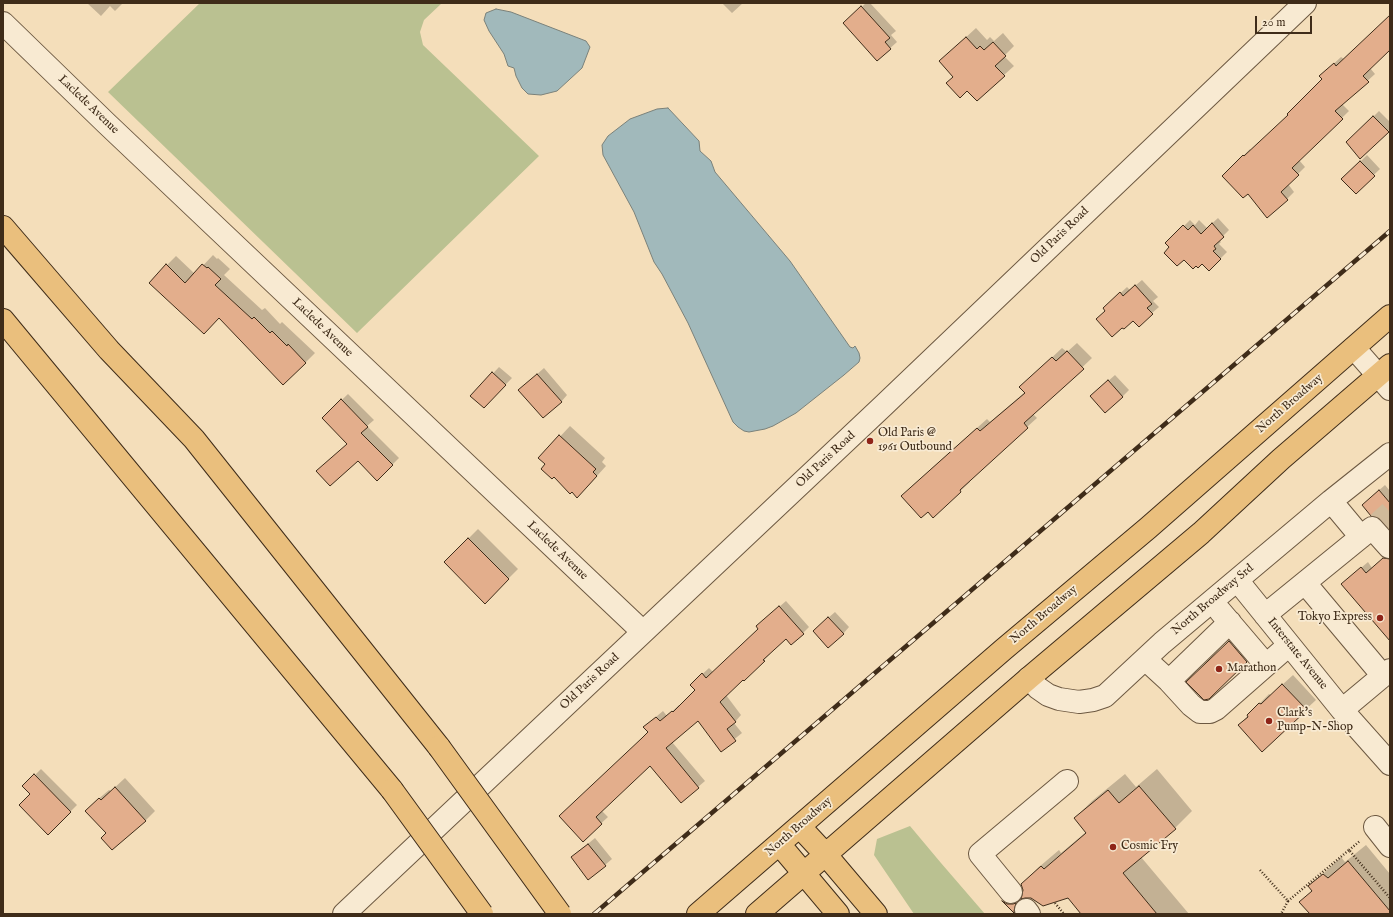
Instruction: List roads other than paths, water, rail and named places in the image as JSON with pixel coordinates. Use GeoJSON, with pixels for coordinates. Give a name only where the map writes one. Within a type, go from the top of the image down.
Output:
{"type":"FeatureCollection","features":[{"type":"Feature","properties":{"kind":"highway"},"geometry":{"type":"LineString","coordinates":[[3,227],[109,350],[194,439],[439,747],[560,914]]}},
{"type":"Feature","properties":{"kind":"highway","name":"North Broadway"},"geometry":{"type":"LineString","coordinates":[[698,914],[780,845],[1004,649],[1160,518],[1390,316]]}},
{"type":"Feature","properties":{"kind":"highway"},"geometry":{"type":"LineString","coordinates":[[3,320],[392,790],[482,914]]}},
{"type":"Feature","properties":{"kind":"highway"},"geometry":{"type":"LineString","coordinates":[[757,914],[1029,678],[1200,534],[1281,459],[1386,376]]}},
{"type":"Feature","properties":{"kind":"highway"},"geometry":{"type":"LineString","coordinates":[[800,827],[876,914]]}},
{"type":"Feature","properties":{"kind":"highway"},"geometry":{"type":"LineString","coordinates":[[780,845],[838,914]]}},
{"type":"Feature","properties":{"kind":"street","name":"Old Paris Road"},"geometry":{"type":"LineString","coordinates":[[344,914],[878,411],[1305,3]]}},
{"type":"Feature","properties":{"kind":"street","name":"Laclede Avenue"},"geometry":{"type":"LineString","coordinates":[[3,23],[112,129],[643,632]]}},
{"type":"Feature","properties":{"kind":"street"},"geometry":{"type":"LineString","coordinates":[[1354,348],[1386,376]]}},
{"type":"Feature","properties":{"kind":"street","name":"North Broadway Srd"},"geometry":{"type":"LineString","coordinates":[[1029,678],[1038,688],[1048,695],[1059,699],[1079,702],[1105,696],[1212,601],[1331,501],[1387,463]]}},
{"type":"Feature","properties":{"kind":"street"},"geometry":{"type":"LineString","coordinates":[[1331,501],[1370,529],[1389,547],[1390,546]]}},
{"type":"Feature","properties":{"kind":"street"},"geometry":{"type":"LineString","coordinates":[[1265,615],[1370,529]]}},
{"type":"Feature","properties":{"kind":"street","name":"Interstate Avenue"},"geometry":{"type":"LineString","coordinates":[[1237,580],[1342,710],[1390,764]]}},
{"type":"Feature","properties":{"kind":"street"},"geometry":{"type":"LineString","coordinates":[[1305,583],[1386,673],[1342,710]]}},
{"type":"Feature","properties":{"kind":"street"},"geometry":{"type":"LineString","coordinates":[[1212,601],[1266,665]]}},
{"type":"Feature","properties":{"kind":"street"},"geometry":{"type":"LineString","coordinates":[[1169,681],[1230,622]]}},
{"type":"Feature","properties":{"kind":"street"},"geometry":{"type":"LineString","coordinates":[[1145,659],[1169,681],[1191,705],[1200,712],[1210,712],[1216,709],[1289,645]]}},
{"type":"Feature","properties":{"kind":"street"},"geometry":{"type":"LineString","coordinates":[[1011,892],[980,854],[1067,782]]}},
{"type":"Feature","properties":{"kind":"street"},"geometry":{"type":"LineString","coordinates":[[1375,827],[1390,846]]}},
{"type":"Feature","properties":{"kind":"water"},"geometry":{"type":"Polygon","coordinates":[[[496,9],[511,12],[586,41],[590,47],[582,68],[557,91],[541,95],[528,94],[522,88],[514,68],[508,66],[504,54],[489,31],[484,20],[486,13],[496,9]]]}},
{"type":"Feature","properties":{"kind":"water"},"geometry":{"type":"Polygon","coordinates":[[[668,108],[699,141],[700,151],[711,161],[715,172],[790,261],[850,347],[853,348],[855,346],[859,353],[859,362],[844,375],[796,413],[765,429],[749,432],[744,431],[733,422],[688,323],[654,262],[634,212],[603,155],[602,145],[608,136],[630,119],[657,109],[668,108]]]}},
{"type":"Feature","properties":{"kind":"tunnel"},"geometry":{"type":"LineString","coordinates":[[1378,523],[1390,512]]}},
{"type":"Feature","properties":{"kind":"railway"},"geometry":{"type":"LineString","coordinates":[[594,914],[1390,231]]}},
{"type":"Feature","properties":{"kind":"place","name":"Old Paris @ 1961 Outbound"},"geometry":{"type":"Point","coordinates":[870,441]}},
{"type":"Feature","properties":{"kind":"place","name":"Tokyo Express"},"geometry":{"type":"Point","coordinates":[1380,618]}},
{"type":"Feature","properties":{"kind":"place","name":"Marathon"},"geometry":{"type":"Point","coordinates":[1219,669]}},
{"type":"Feature","properties":{"kind":"place","name":"Clark's Pump-N-Shop"},"geometry":{"type":"Point","coordinates":[1269,721]}},
{"type":"Feature","properties":{"kind":"place","name":"Cosmic Fry"},"geometry":{"type":"Point","coordinates":[1113,847]}}]}
